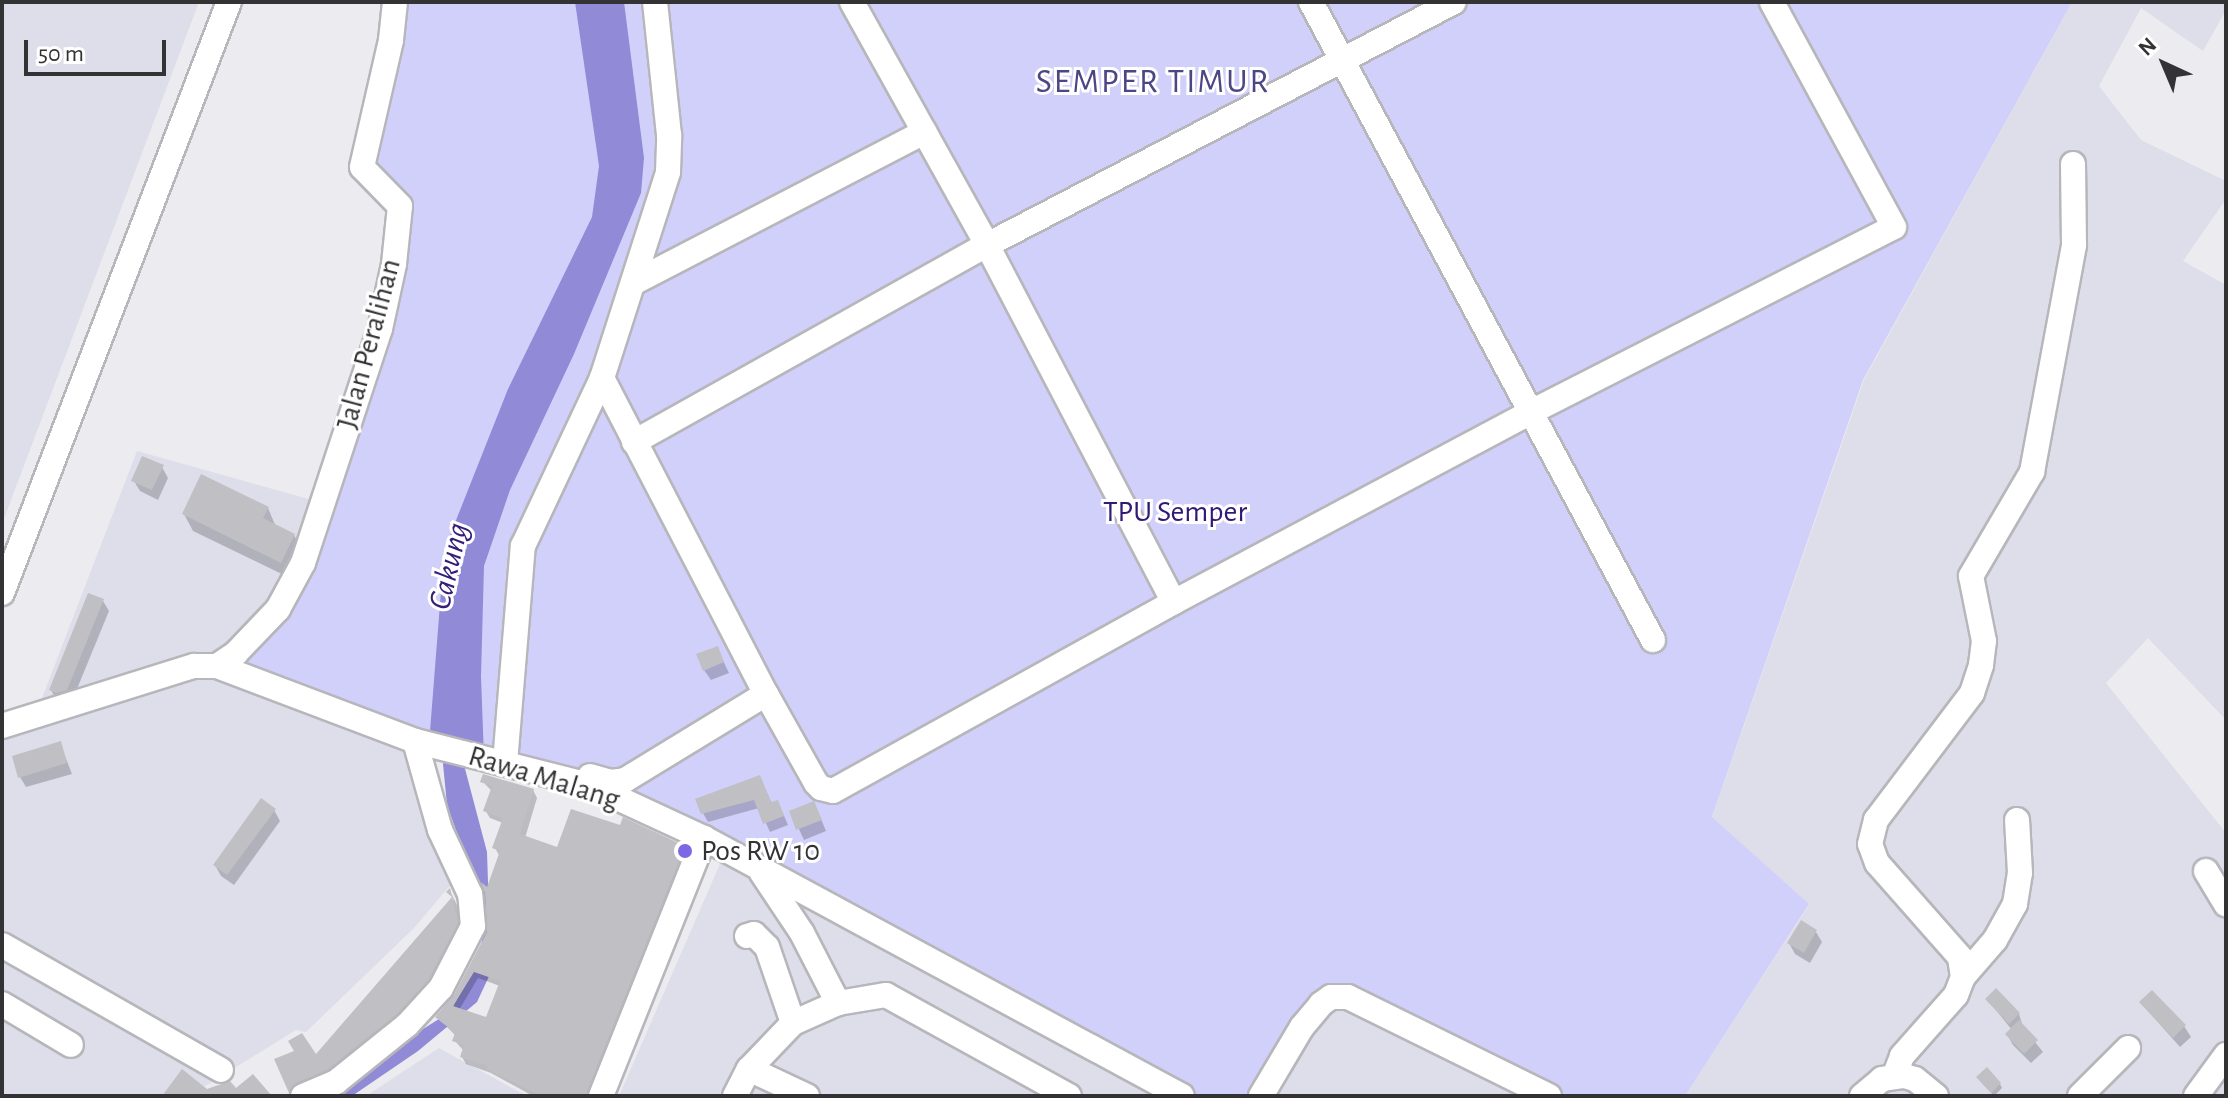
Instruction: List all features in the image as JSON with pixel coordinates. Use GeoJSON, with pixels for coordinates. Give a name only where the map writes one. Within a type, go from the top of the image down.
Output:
{"type":"FeatureCollection","features":[{"type":"Feature","properties":{"kind":"street"},"geometry":{"type":"LineString","coordinates":[[2,593],[229,2]]}},
{"type":"Feature","properties":{"kind":"street","name":"Jalan Peralihan"},"geometry":{"type":"LineString","coordinates":[[217,666],[236,653],[278,609],[303,563],[380,329],[394,264],[400,206],[362,167],[391,40],[395,2]]}},
{"type":"Feature","properties":{"kind":"street"},"geometry":{"type":"LineString","coordinates":[[655,2],[669,135],[668,172],[602,378],[523,546],[499,755],[618,782],[766,694]]}},
{"type":"Feature","properties":{"kind":"street"},"geometry":{"type":"LineString","coordinates":[[852,2],[987,245],[1174,602]]}},
{"type":"Feature","properties":{"kind":"street"},"geometry":{"type":"LineString","coordinates":[[1311,2],[1653,640]]}},
{"type":"Feature","properties":{"kind":"street"},"geometry":{"type":"LineString","coordinates":[[634,442],[987,245],[1454,2]]}},
{"type":"Feature","properties":{"kind":"street"},"geometry":{"type":"LineString","coordinates":[[602,378],[766,694],[816,783],[833,791],[1174,602],[1531,412],[1894,227],[1772,2]]}},
{"type":"Feature","properties":{"kind":"street"},"geometry":{"type":"LineString","coordinates":[[635,282],[924,132]]}},
{"type":"Feature","properties":{"kind":"street"},"geometry":{"type":"LineString","coordinates":[[1963,977],[1960,957],[1877,863],[1870,844],[1876,820],[1972,693],[1981,665],[1984,641],[1971,576],[2032,472],[2074,245],[2073,164]]}},
{"type":"Feature","properties":{"kind":"street","name":"Rawa Malang"},"geometry":{"type":"LineString","coordinates":[[2,726],[194,666],[217,666],[420,742],[499,755],[585,784],[704,838],[1182,1096]]}},
{"type":"Feature","properties":{"kind":"street"},"geometry":{"type":"LineString","coordinates":[[303,1096],[336,1082],[407,1025],[441,988],[473,926],[470,894],[440,830],[420,742]]}},
{"type":"Feature","properties":{"kind":"street"},"geometry":{"type":"LineString","coordinates":[[1894,1077],[1902,1056],[1956,995],[1963,977],[1995,940],[2015,904],[2020,873],[2017,820]]}},
{"type":"Feature","properties":{"kind":"street"},"geometry":{"type":"LineString","coordinates":[[601,1096],[704,838]]}},
{"type":"Feature","properties":{"kind":"street"},"geometry":{"type":"LineString","coordinates":[[758,868],[802,933],[838,1003]]}},
{"type":"Feature","properties":{"kind":"street"},"geometry":{"type":"LineString","coordinates":[[2206,871],[2226,904]]}},
{"type":"Feature","properties":{"kind":"street"},"geometry":{"type":"LineString","coordinates":[[747,936],[754,934],[767,947],[793,1023]]}},
{"type":"Feature","properties":{"kind":"street"},"geometry":{"type":"LineString","coordinates":[[2,945],[221,1070]]}},
{"type":"Feature","properties":{"kind":"street"},"geometry":{"type":"LineString","coordinates":[[735,1096],[749,1069],[793,1023],[838,1003],[886,995],[1069,1096]]}},
{"type":"Feature","properties":{"kind":"street"},"geometry":{"type":"LineString","coordinates":[[1261,1096],[1302,1027],[1331,997],[1348,997],[1549,1096]]}},
{"type":"Feature","properties":{"kind":"street"},"geometry":{"type":"LineString","coordinates":[[2,1004],[71,1045]]}},
{"type":"Feature","properties":{"kind":"street"},"geometry":{"type":"LineString","coordinates":[[2080,1096],[2128,1048]]}},
{"type":"Feature","properties":{"kind":"street"},"geometry":{"type":"LineString","coordinates":[[2196,1096],[2226,1055]]}},
{"type":"Feature","properties":{"kind":"street"},"geometry":{"type":"LineString","coordinates":[[749,1069],[807,1096]]}},
{"type":"Feature","properties":{"kind":"street"},"geometry":{"type":"LineString","coordinates":[[1862,1096],[1869,1086],[1894,1077],[1915,1079],[1936,1096]]}},
{"type":"Feature","properties":{"kind":"shaded area"},"geometry":{"type":"Polygon","coordinates":[[[2,2],[199,2],[2,524],[2,2]]]}},
{"type":"Feature","properties":{"kind":"shaded area"},"geometry":{"type":"Polygon","coordinates":[[[2072,2],[2226,2],[2226,10],[2203,51],[2141,8],[2099,86],[2141,140],[2226,181],[2226,199],[2183,261],[2226,285],[2226,720],[2148,638],[2106,683],[2226,833],[2226,1096],[1685,1096],[1809,905],[1712,818],[1864,380],[2072,2]]]}},
{"type":"Feature","properties":{"kind":"shaded area"},"geometry":{"type":"Polygon","coordinates":[[[137,451],[323,503],[415,741],[454,881],[414,928],[306,1032],[296,1030],[189,1096],[2,1096],[2,728],[34,719],[137,451]]]}},
{"type":"Feature","properties":{"kind":"shaded area"},"geometry":{"type":"Polygon","coordinates":[[[726,850],[1184,1096],[619,1096],[726,850]]]}},
{"type":"Feature","properties":{"kind":"shaded area"},"geometry":{"type":"Polygon","coordinates":[[[1331,997],[1543,1096],[1261,1096],[1331,997]]]}},
{"type":"Feature","properties":{"kind":"shaded area"},"geometry":{"type":"Polygon","coordinates":[[[439,1048],[527,1096],[366,1096],[439,1048]]]}},
{"type":"Feature","properties":{"kind":"green space","name":"TPU Semper"},"geometry":{"type":"Polygon","coordinates":[[[395,2],[2072,2],[1863,380],[1712,817],[1809,904],[1685,1096],[1543,1096],[1331,997],[1261,1096],[1184,1096],[585,784],[217,666],[278,609],[380,329],[400,207],[362,167],[395,2]]]}},
{"type":"Feature","properties":{"kind":"water","name":"Cakung"},"geometry":{"type":"Polygon","coordinates":[[[575,2],[624,2],[644,158],[641,193],[574,354],[510,490],[484,566],[481,676],[484,758],[429,744],[441,591],[449,538],[508,389],[592,217],[599,166],[575,2]]]}},
{"type":"Feature","properties":{"kind":"water"},"geometry":{"type":"Polygon","coordinates":[[[449,753],[464,765],[487,852],[491,972],[477,1002],[418,1051],[352,1096],[317,1096],[450,1012],[482,954],[481,900],[447,805],[443,764],[449,753]]]}},
{"type":"Feature","properties":{"kind":"building"},"geometry":{"type":"Polygon","coordinates":[[[142,456],[164,465],[152,490],[131,481],[142,456]]]}},
{"type":"Feature","properties":{"kind":"building"},"geometry":{"type":"Polygon","coordinates":[[[201,474],[269,507],[263,518],[295,534],[281,563],[182,514],[201,474]]]}},
{"type":"Feature","properties":{"kind":"building"},"geometry":{"type":"Polygon","coordinates":[[[88,593],[104,599],[67,690],[56,693],[49,690],[88,593]]]}},
{"type":"Feature","properties":{"kind":"building"},"geometry":{"type":"Polygon","coordinates":[[[718,646],[724,662],[703,671],[696,654],[718,646]]]}},
{"type":"Feature","properties":{"kind":"building"},"geometry":{"type":"Polygon","coordinates":[[[61,741],[67,763],[18,778],[12,756],[61,741]]]}},
{"type":"Feature","properties":{"kind":"building"},"geometry":{"type":"Polygon","coordinates":[[[483,774],[534,789],[520,834],[557,847],[571,809],[620,825],[623,817],[685,846],[586,1096],[542,1096],[486,1069],[488,1066],[460,1057],[464,1045],[452,1041],[455,1033],[435,1017],[454,995],[487,932],[485,893],[481,882],[487,887],[500,851],[492,848],[503,818],[483,811],[492,786],[480,782],[483,774]],[[474,972],[453,1006],[486,1017],[500,981],[474,972]]]}},
{"type":"Feature","properties":{"kind":"building"},"geometry":{"type":"Polygon","coordinates":[[[760,775],[771,802],[778,800],[784,816],[763,824],[754,800],[701,814],[695,799],[760,775]]]}},
{"type":"Feature","properties":{"kind":"building"},"geometry":{"type":"Polygon","coordinates":[[[261,798],[276,809],[227,875],[213,865],[261,798]]]}},
{"type":"Feature","properties":{"kind":"building"},"geometry":{"type":"Polygon","coordinates":[[[814,801],[822,820],[796,830],[789,811],[814,801]]]}},
{"type":"Feature","properties":{"kind":"building"},"geometry":{"type":"Polygon","coordinates":[[[450,888],[458,923],[429,979],[397,1014],[328,1069],[296,1083],[289,1093],[274,1059],[294,1051],[288,1041],[302,1033],[316,1054],[452,897],[446,892],[450,888]]]}},
{"type":"Feature","properties":{"kind":"building"},"geometry":{"type":"Polygon","coordinates":[[[1801,920],[1817,930],[1804,953],[1787,943],[1801,920]]]}},
{"type":"Feature","properties":{"kind":"building"},"geometry":{"type":"Polygon","coordinates":[[[1996,988],[2020,1013],[2009,1024],[1985,999],[1996,988]]]}},
{"type":"Feature","properties":{"kind":"building"},"geometry":{"type":"Polygon","coordinates":[[[2152,990],[2186,1025],[2173,1038],[2139,1002],[2152,990]]]}},
{"type":"Feature","properties":{"kind":"building"},"geometry":{"type":"Polygon","coordinates":[[[2019,1020],[2038,1040],[2024,1054],[2005,1034],[2019,1020]]]}},
{"type":"Feature","properties":{"kind":"building"},"geometry":{"type":"Polygon","coordinates":[[[1987,1067],[2001,1083],[1991,1093],[1976,1077],[1987,1067]]]}},
{"type":"Feature","properties":{"kind":"building"},"geometry":{"type":"Polygon","coordinates":[[[182,1069],[207,1089],[230,1081],[236,1088],[253,1074],[272,1096],[162,1096],[182,1069]]]}},
{"type":"Feature","properties":{"kind":"place","name":"Pos RW 10"},"geometry":{"type":"Point","coordinates":[685,851]}},
{"type":"Feature","properties":{"kind":"district","name":"SEMPER TIMUR"},"geometry":{"type":"Point","coordinates":[1153,83]}}]}
